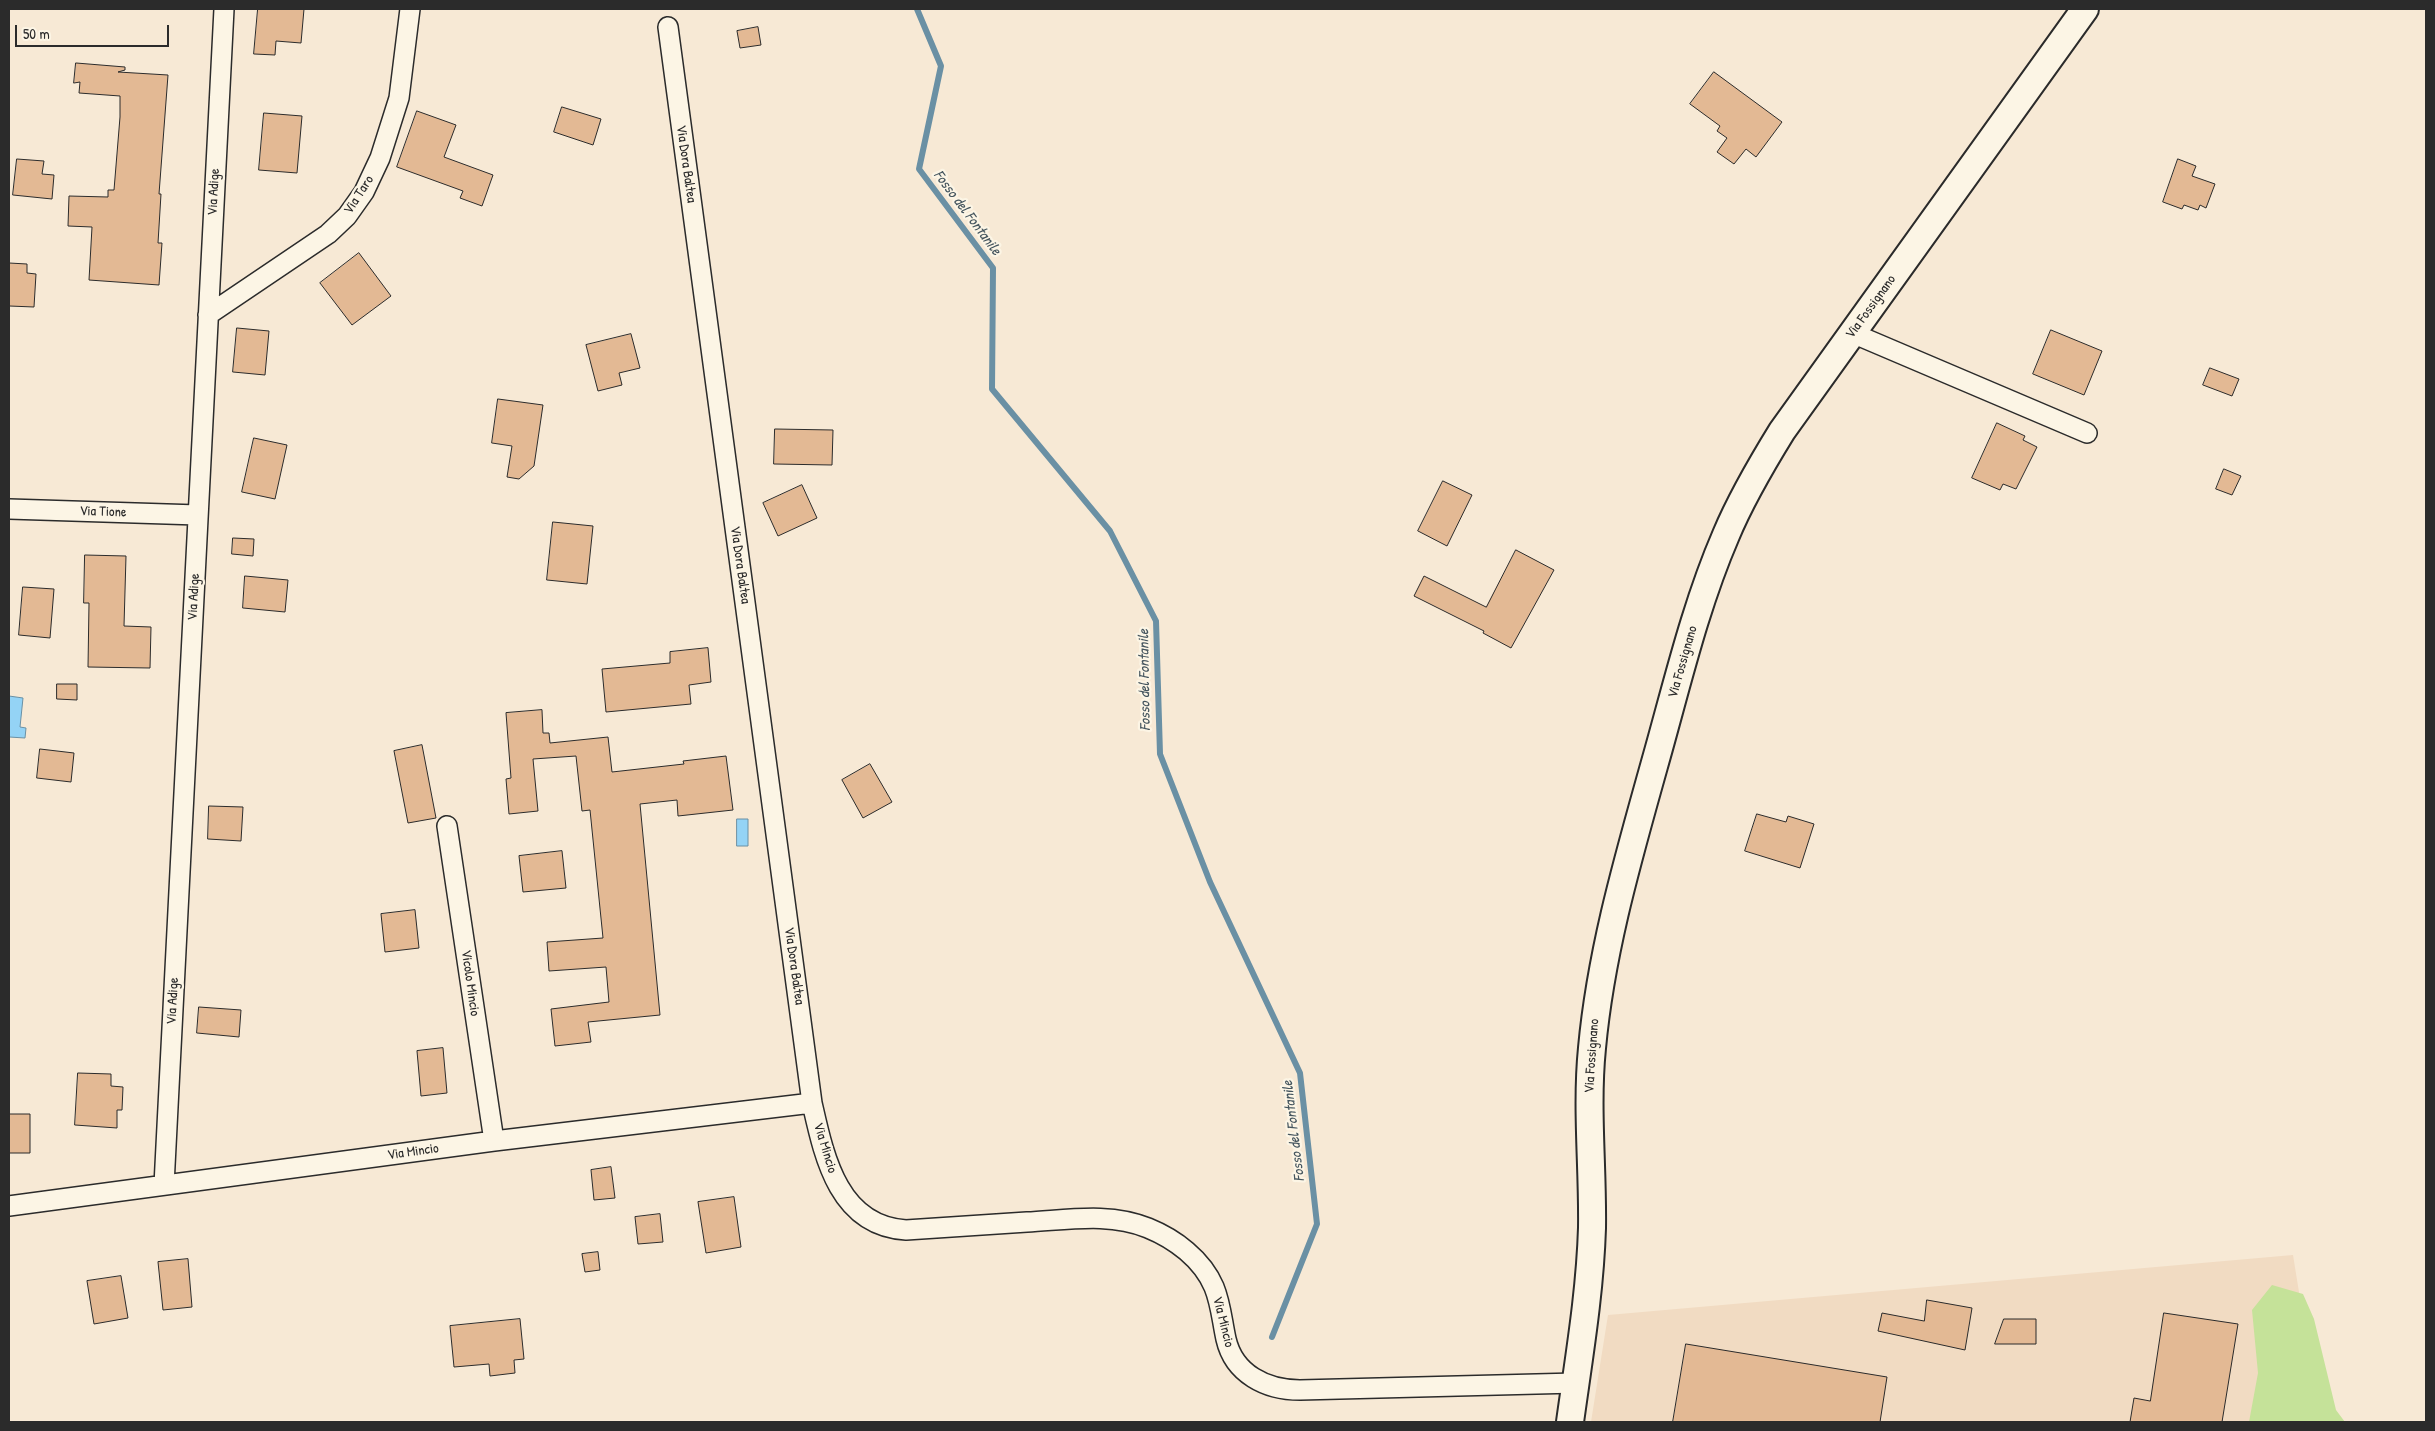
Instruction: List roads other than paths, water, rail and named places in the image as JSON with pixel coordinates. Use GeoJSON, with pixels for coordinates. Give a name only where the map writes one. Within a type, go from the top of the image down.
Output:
{"type":"FeatureCollection","features":[{"type":"Feature","properties":{"kind":"street","name":"Via Adige"},"geometry":{"type":"LineString","coordinates":[[164,1185],[224,9]]}},
{"type":"Feature","properties":{"kind":"street","name":"Via Taro"},"geometry":{"type":"LineString","coordinates":[[208,315],[328,234],[347,216],[364,192],[380,158],[399,98],[410,9]]}},
{"type":"Feature","properties":{"kind":"street","name":"Via Fossignano"},"geometry":{"type":"LineString","coordinates":[[1570,1422],[1586,1314],[1591,1252],[1589,1101],[1592,1052],[1603,965],[1624,872],[1691,635],[1726,533],[1744,495],[1771,449],[2085,9]]}},
{"type":"Feature","properties":{"kind":"street","name":"Via Dora Baltea"},"geometry":{"type":"LineString","coordinates":[[668,27],[812,1103]]}},
{"type":"Feature","properties":{"kind":"street"},"geometry":{"type":"LineString","coordinates":[[1852,333],[2088,433]]}},
{"type":"Feature","properties":{"kind":"street","name":"Via Tione"},"geometry":{"type":"LineString","coordinates":[[9,509],[198,515]]}},
{"type":"Feature","properties":{"kind":"street","name":"Vicolo Mincio"},"geometry":{"type":"LineString","coordinates":[[447,826],[494,1141]]}},
{"type":"Feature","properties":{"kind":"street","name":"Via Mincio"},"geometry":{"type":"LineString","coordinates":[[9,1206],[494,1141],[812,1103],[826,1159],[838,1184],[859,1211],[881,1225],[906,1230],[1110,1218],[1139,1224],[1170,1239],[1190,1254],[1208,1277],[1220,1306],[1227,1344],[1236,1362],[1244,1371],[1265,1385],[1279,1389],[1300,1390],[1576,1382]]}},
{"type":"Feature","properties":{"kind":"water"},"geometry":{"type":"Polygon","coordinates":[[[9,696],[23,698],[20,727],[26,728],[25,738],[9,737],[9,696]]]}},
{"type":"Feature","properties":{"kind":"water"},"geometry":{"type":"Polygon","coordinates":[[[737,819],[748,819],[748,846],[737,846],[737,819]]]}},
{"type":"Feature","properties":{"kind":"waterway","name":"Fosso del Fontanile"},"geometry":{"type":"LineString","coordinates":[[917,9],[941,66],[919,169],[993,268],[992,389],[1110,531],[1156,621],[1160,754],[1210,882],[1300,1073],[1317,1224],[1272,1337]]}}]}
